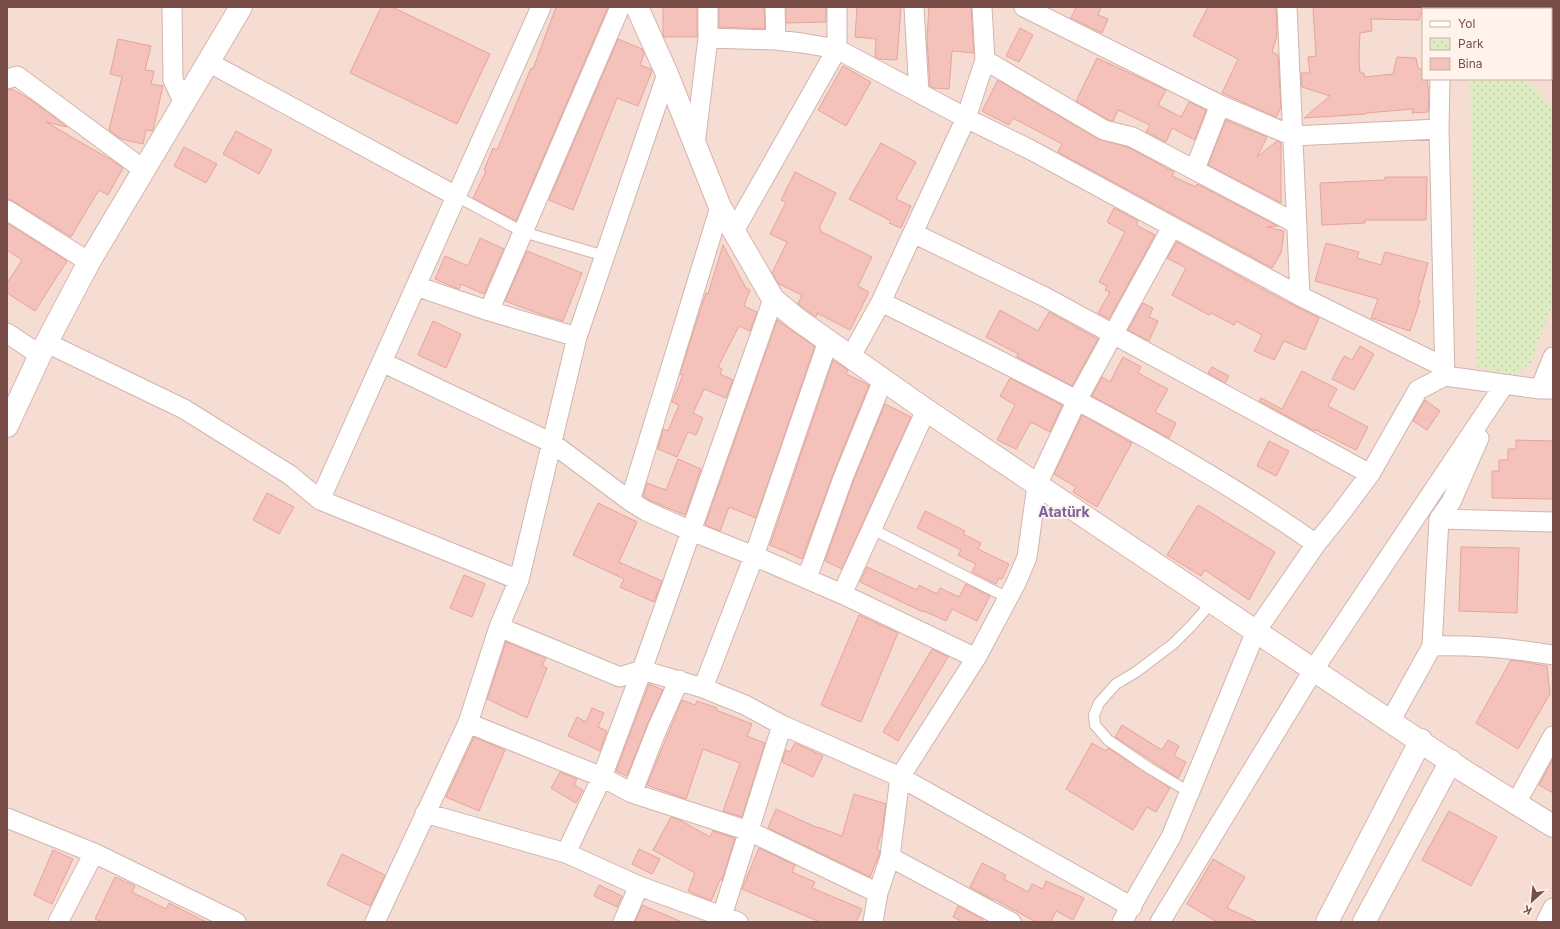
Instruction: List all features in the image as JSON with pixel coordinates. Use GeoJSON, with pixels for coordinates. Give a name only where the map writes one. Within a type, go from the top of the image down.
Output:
{"type":"FeatureCollection","features":[{"type":"Feature","properties":{"kind":"street"},"geometry":{"type":"LineString","coordinates":[[172,7],[173,80],[184,102]]}},
{"type":"Feature","properties":{"kind":"street"},"geometry":{"type":"LineString","coordinates":[[7,426],[43,349],[89,262],[241,7]]}},
{"type":"Feature","properties":{"kind":"street"},"geometry":{"type":"LineString","coordinates":[[320,500],[541,7]]}},
{"type":"Feature","properties":{"kind":"street"},"geometry":{"type":"LineString","coordinates":[[489,311],[620,7]]}},
{"type":"Feature","properties":{"kind":"street"},"geometry":{"type":"LineString","coordinates":[[637,7],[667,74],[720,207],[773,299],[882,380],[1037,485],[1451,761],[1553,826]]}},
{"type":"Feature","properties":{"kind":"street"},"geometry":{"type":"LineString","coordinates":[[696,145],[708,38],[708,7]]}},
{"type":"Feature","properties":{"kind":"street"},"geometry":{"type":"LineString","coordinates":[[776,7],[776,40]]}},
{"type":"Feature","properties":{"kind":"street"},"geometry":{"type":"LineString","coordinates":[[734,231],[837,49],[837,7]]}},
{"type":"Feature","properties":{"kind":"street"},"geometry":{"type":"LineString","coordinates":[[914,7],[919,93]]}},
{"type":"Feature","properties":{"kind":"street"},"geometry":{"type":"LineString","coordinates":[[850,356],[881,302],[966,118],[985,60],[982,7]]}},
{"type":"Feature","properties":{"kind":"street"},"geometry":{"type":"LineString","coordinates":[[1024,7],[1220,105],[1293,136],[1440,129]]}},
{"type":"Feature","properties":{"kind":"street"},"geometry":{"type":"LineString","coordinates":[[1287,7],[1300,296]]}},
{"type":"Feature","properties":{"kind":"street"},"geometry":{"type":"LineString","coordinates":[[708,38],[776,40],[837,49],[966,118],[1031,150],[1113,196],[1444,371],[1504,385],[1547,389],[1553,357]]}},
{"type":"Feature","properties":{"kind":"street"},"geometry":{"type":"LineString","coordinates":[[985,60],[1104,130],[1132,137],[1297,224]]}},
{"type":"Feature","properties":{"kind":"street"},"geometry":{"type":"LineString","coordinates":[[208,62],[456,196]]}},
{"type":"Feature","properties":{"kind":"street"},"geometry":{"type":"LineString","coordinates":[[375,922],[468,723],[499,627],[519,580],[577,337],[667,74]]}},
{"type":"Feature","properties":{"kind":"street"},"geometry":{"type":"LineString","coordinates":[[7,79],[17,76],[144,170]]}},
{"type":"Feature","properties":{"kind":"street"},"geometry":{"type":"LineString","coordinates":[[1440,80],[1444,371]]}},
{"type":"Feature","properties":{"kind":"street"},"geometry":{"type":"LineString","coordinates":[[1195,169],[1220,105]]}},
{"type":"Feature","properties":{"kind":"street"},"geometry":{"type":"LineString","coordinates":[[630,501],[720,207]]}},
{"type":"Feature","properties":{"kind":"street"},"geometry":{"type":"LineString","coordinates":[[7,210],[89,262]]}},
{"type":"Feature","properties":{"kind":"street"},"geometry":{"type":"LineString","coordinates":[[873,922],[878,893],[890,857],[900,777],[976,658],[1016,583],[1027,557],[1037,485],[1077,400],[1172,226]]}},
{"type":"Feature","properties":{"kind":"street"},"geometry":{"type":"LineString","coordinates":[[913,233],[1045,297],[1370,474]]}},
{"type":"Feature","properties":{"kind":"street"},"geometry":{"type":"LineString","coordinates":[[416,286],[489,311],[577,337]]}},
{"type":"Feature","properties":{"kind":"street"},"geometry":{"type":"LineString","coordinates":[[566,853],[602,777],[642,670],[773,299]]}},
{"type":"Feature","properties":{"kind":"street"},"geometry":{"type":"LineString","coordinates":[[881,302],[1077,400],[1203,469],[1316,544]]}},
{"type":"Feature","properties":{"kind":"street"},"geometry":{"type":"LineString","coordinates":[[7,333],[184,409],[290,475],[320,500],[519,580]]}},
{"type":"Feature","properties":{"kind":"street"},"geometry":{"type":"LineString","coordinates":[[703,688],[754,556],[828,341]]}},
{"type":"Feature","properties":{"kind":"street"},"geometry":{"type":"LineString","coordinates":[[382,362],[552,443],[630,501],[646,510],[691,532],[754,556],[842,594],[976,658]]}},
{"type":"Feature","properties":{"kind":"street"},"geometry":{"type":"LineString","coordinates":[[499,627],[620,677],[642,670],[679,680],[745,704],[782,725],[900,777],[1127,914],[1171,836],[1256,631],[1316,544],[1342,513],[1370,474],[1418,390],[1444,371]]}},
{"type":"Feature","properties":{"kind":"street"},"geometry":{"type":"LineString","coordinates":[[806,578],[843,478],[882,380]]}},
{"type":"Feature","properties":{"kind":"street"},"geometry":{"type":"LineString","coordinates":[[1391,720],[1432,646],[1440,519],[1452,502],[1462,476],[1504,385]]}},
{"type":"Feature","properties":{"kind":"street"},"geometry":{"type":"LineString","coordinates":[[1160,922],[1314,669],[1504,385]]}},
{"type":"Feature","properties":{"kind":"street"},"geometry":{"type":"LineString","coordinates":[[842,594],[926,410]]}},
{"type":"Feature","properties":{"kind":"street"},"geometry":{"type":"LineString","coordinates":[[1440,519],[1553,522]]}},
{"type":"Feature","properties":{"kind":"street"},"geometry":{"type":"LineString","coordinates":[[1432,646],[1472,646],[1516,649],[1553,655]]}},
{"type":"Feature","properties":{"kind":"street"},"geometry":{"type":"LineString","coordinates":[[632,793],[657,729],[679,680]]}},
{"type":"Feature","properties":{"kind":"street"},"geometry":{"type":"LineString","coordinates":[[468,723],[602,777],[632,793],[749,832],[878,893]]}},
{"type":"Feature","properties":{"kind":"street"},"geometry":{"type":"LineString","coordinates":[[425,813],[566,853],[639,886],[730,919],[749,832],[782,725]]}},
{"type":"Feature","properties":{"kind":"street"},"geometry":{"type":"LineString","coordinates":[[1516,803],[1553,736]]}},
{"type":"Feature","properties":{"kind":"street"},"geometry":{"type":"LineString","coordinates":[[1327,922],[1421,740]]}},
{"type":"Feature","properties":{"kind":"street"},"geometry":{"type":"LineString","coordinates":[[1364,922],[1451,761]]}},
{"type":"Feature","properties":{"kind":"street"},"geometry":{"type":"LineString","coordinates":[[7,818],[94,853],[236,922]]}},
{"type":"Feature","properties":{"kind":"street"},"geometry":{"type":"LineString","coordinates":[[58,922],[94,853]]}},
{"type":"Feature","properties":{"kind":"street"},"geometry":{"type":"LineString","coordinates":[[890,857],[1010,922]]}},
{"type":"Feature","properties":{"kind":"street"},"geometry":{"type":"LineString","coordinates":[[623,922],[639,886]]}},
{"type":"Feature","properties":{"kind":"street"},"geometry":{"type":"LineString","coordinates":[[1546,922],[1553,908]]}},
{"type":"Feature","properties":{"kind":"lane"},"geometry":{"type":"LineString","coordinates":[[456,196],[523,232],[605,256]]}},
{"type":"Feature","properties":{"kind":"lane"},"geometry":{"type":"LineString","coordinates":[[872,529],[1008,598]]}},
{"type":"Feature","properties":{"kind":"lane"},"geometry":{"type":"LineString","coordinates":[[1190,792],[1149,768],[1108,740],[1095,726],[1094,715],[1099,703],[1116,684],[1136,672],[1173,644],[1212,602]]}},
{"type":"Feature","properties":{"kind":"shaded area"},"geometry":{"type":"Polygon","coordinates":[[[7,7],[1553,7],[1553,922],[7,922],[7,7]]]}},
{"type":"Feature","properties":{"kind":"green space"},"geometry":{"type":"Polygon","coordinates":[[[1470,80],[1528,80],[1553,108],[1553,302],[1532,362],[1515,375],[1478,367],[1476,341],[1470,80]]]}},
{"type":"Feature","properties":{"kind":"building"},"geometry":{"type":"Polygon","coordinates":[[[381,7],[392,7],[490,54],[457,124],[350,73],[381,7]]]}},
{"type":"Feature","properties":{"kind":"building"},"geometry":{"type":"Polygon","coordinates":[[[556,7],[608,7],[516,221],[473,198],[486,171],[484,170],[493,148],[497,150],[531,68],[533,69],[556,7]]]}},
{"type":"Feature","properties":{"kind":"building"},"geometry":{"type":"Polygon","coordinates":[[[663,7],[697,7],[697,37],[664,37],[663,7]]]}},
{"type":"Feature","properties":{"kind":"building"},"geometry":{"type":"Polygon","coordinates":[[[719,7],[764,7],[765,29],[719,27],[719,7]]]}},
{"type":"Feature","properties":{"kind":"building"},"geometry":{"type":"Polygon","coordinates":[[[786,7],[826,7],[826,22],[786,23],[786,7]]]}},
{"type":"Feature","properties":{"kind":"building"},"geometry":{"type":"Polygon","coordinates":[[[857,7],[901,7],[897,60],[878,59],[875,57],[876,39],[855,37],[857,7]]]}},
{"type":"Feature","properties":{"kind":"building"},"geometry":{"type":"Polygon","coordinates":[[[929,7],[971,7],[974,53],[952,51],[949,89],[933,88],[930,86],[927,38],[929,7]]]}},
{"type":"Feature","properties":{"kind":"building"},"geometry":{"type":"Polygon","coordinates":[[[1076,7],[1101,7],[1098,15],[1108,19],[1102,33],[1071,18],[1076,7]]]}},
{"type":"Feature","properties":{"kind":"building"},"geometry":{"type":"Polygon","coordinates":[[[1208,7],[1276,7],[1277,35],[1272,52],[1278,55],[1281,108],[1276,117],[1222,93],[1238,59],[1193,36],[1208,7]]]}},
{"type":"Feature","properties":{"kind":"building"},"geometry":{"type":"Polygon","coordinates":[[[1313,7],[1423,7],[1419,20],[1371,19],[1372,31],[1360,33],[1359,57],[1360,73],[1364,73],[1364,77],[1393,74],[1397,57],[1416,58],[1418,68],[1422,70],[1422,80],[1427,80],[1429,95],[1428,112],[1412,113],[1413,109],[1304,118],[1330,96],[1302,87],[1301,73],[1310,73],[1308,57],[1316,56],[1313,7]]]}},
{"type":"Feature","properties":{"kind":"building"},"geometry":{"type":"Polygon","coordinates":[[[1020,28],[1033,35],[1019,62],[1006,56],[1020,28]]]}},
{"type":"Feature","properties":{"kind":"building"},"geometry":{"type":"Polygon","coordinates":[[[118,39],[151,46],[145,70],[154,71],[151,84],[163,86],[153,130],[146,130],[143,144],[121,139],[109,130],[122,77],[110,74],[118,39]]]}},
{"type":"Feature","properties":{"kind":"building"},"geometry":{"type":"Polygon","coordinates":[[[618,39],[642,49],[644,54],[640,65],[651,69],[652,71],[638,106],[617,98],[573,210],[549,200],[618,39]]]}},
{"type":"Feature","properties":{"kind":"building"},"geometry":{"type":"Polygon","coordinates":[[[1097,58],[1166,90],[1158,105],[1181,117],[1189,102],[1206,110],[1195,140],[1172,128],[1166,142],[1146,132],[1150,125],[1118,110],[1113,121],[1108,120],[1076,101],[1097,58]]]}},
{"type":"Feature","properties":{"kind":"building"},"geometry":{"type":"Polygon","coordinates":[[[843,66],[871,82],[846,126],[818,110],[843,66]]]}},
{"type":"Feature","properties":{"kind":"building"},"geometry":{"type":"Polygon","coordinates":[[[998,80],[1098,139],[1128,147],[1174,172],[1172,176],[1196,187],[1197,184],[1278,226],[1267,227],[1284,231],[1281,253],[1272,268],[1058,152],[1062,144],[1013,118],[1009,125],[982,111],[998,80]]]}},
{"type":"Feature","properties":{"kind":"building"},"geometry":{"type":"Polygon","coordinates":[[[12,89],[31,100],[67,127],[46,122],[123,168],[108,195],[99,190],[71,237],[13,201],[7,199],[7,90],[12,89]]]}},
{"type":"Feature","properties":{"kind":"building"},"geometry":{"type":"Polygon","coordinates":[[[1226,120],[1267,137],[1257,157],[1277,141],[1281,143],[1281,203],[1208,165],[1226,120]]]}},
{"type":"Feature","properties":{"kind":"building"},"geometry":{"type":"Polygon","coordinates":[[[236,131],[272,150],[259,174],[223,154],[236,131]]]}},
{"type":"Feature","properties":{"kind":"building"},"geometry":{"type":"Polygon","coordinates":[[[881,143],[916,162],[896,199],[911,206],[901,228],[889,223],[891,221],[849,199],[881,143]]]}},
{"type":"Feature","properties":{"kind":"building"},"geometry":{"type":"Polygon","coordinates":[[[184,147],[217,164],[206,183],[174,166],[184,147]]]}},
{"type":"Feature","properties":{"kind":"building"},"geometry":{"type":"Polygon","coordinates":[[[795,172],[836,193],[819,228],[821,229],[820,231],[872,257],[858,286],[869,292],[850,330],[817,313],[816,317],[798,304],[802,295],[779,284],[772,273],[787,242],[770,234],[786,202],[781,200],[795,172]]]}},
{"type":"Feature","properties":{"kind":"building"},"geometry":{"type":"Polygon","coordinates":[[[1385,177],[1427,177],[1426,220],[1365,220],[1365,223],[1322,225],[1320,183],[1385,180],[1385,177]]]}},
{"type":"Feature","properties":{"kind":"building"},"geometry":{"type":"Polygon","coordinates":[[[1114,208],[1138,221],[1136,225],[1155,235],[1109,319],[1098,313],[1110,292],[1105,290],[1107,286],[1099,282],[1125,232],[1107,222],[1114,208]]]}},
{"type":"Feature","properties":{"kind":"building"},"geometry":{"type":"Polygon","coordinates":[[[7,223],[67,261],[35,311],[7,293],[7,283],[22,260],[7,250],[7,223]]]}},
{"type":"Feature","properties":{"kind":"building"},"geometry":{"type":"Polygon","coordinates":[[[480,238],[504,249],[484,294],[461,284],[459,289],[435,279],[445,256],[468,266],[480,238]]]}},
{"type":"Feature","properties":{"kind":"building"},"geometry":{"type":"Polygon","coordinates":[[[1177,242],[1279,298],[1319,318],[1305,350],[1284,341],[1274,360],[1254,351],[1262,335],[1236,321],[1234,325],[1211,313],[1209,315],[1172,295],[1186,268],[1167,258],[1177,242]]]}},
{"type":"Feature","properties":{"kind":"building"},"geometry":{"type":"Polygon","coordinates":[[[1326,243],[1359,252],[1357,258],[1381,265],[1385,252],[1428,263],[1418,300],[1420,301],[1410,331],[1371,318],[1378,299],[1315,281],[1326,243]]]}},
{"type":"Feature","properties":{"kind":"building"},"geometry":{"type":"Polygon","coordinates":[[[723,245],[746,288],[750,290],[744,306],[757,312],[750,331],[739,326],[718,367],[722,369],[720,374],[733,380],[726,398],[704,389],[693,413],[703,418],[696,435],[688,432],[677,457],[658,449],[663,429],[668,431],[679,405],[672,402],[683,375],[680,374],[706,293],[708,294],[723,245]]]}},
{"type":"Feature","properties":{"kind":"building"},"geometry":{"type":"Polygon","coordinates":[[[527,251],[582,273],[563,321],[505,301],[527,251]]]}},
{"type":"Feature","properties":{"kind":"building"},"geometry":{"type":"Polygon","coordinates":[[[1143,303],[1153,308],[1149,317],[1158,321],[1149,341],[1128,330],[1143,303]]]}},
{"type":"Feature","properties":{"kind":"building"},"geometry":{"type":"Polygon","coordinates":[[[1000,310],[1038,331],[1049,312],[1098,339],[1072,386],[1017,357],[1018,354],[986,337],[1000,310]]]}},
{"type":"Feature","properties":{"kind":"building"},"geometry":{"type":"Polygon","coordinates":[[[777,320],[814,346],[814,349],[756,518],[729,507],[720,531],[705,525],[777,320]]]}},
{"type":"Feature","properties":{"kind":"building"},"geometry":{"type":"Polygon","coordinates":[[[433,321],[461,334],[446,368],[418,355],[433,321]]]}},
{"type":"Feature","properties":{"kind":"building"},"geometry":{"type":"Polygon","coordinates":[[[1360,346],[1374,354],[1354,390],[1332,379],[1344,356],[1352,360],[1360,346]]]}},
{"type":"Feature","properties":{"kind":"building"},"geometry":{"type":"Polygon","coordinates":[[[1123,357],[1141,367],[1138,373],[1168,389],[1155,412],[1176,423],[1169,438],[1092,396],[1102,377],[1110,382],[1123,357]]]}},
{"type":"Feature","properties":{"kind":"building"},"geometry":{"type":"Polygon","coordinates":[[[833,360],[848,370],[846,374],[869,385],[833,474],[802,559],[770,545],[833,360]]]}},
{"type":"Feature","properties":{"kind":"building"},"geometry":{"type":"Polygon","coordinates":[[[1212,367],[1229,376],[1225,383],[1208,373],[1212,367]]]}},
{"type":"Feature","properties":{"kind":"building"},"geometry":{"type":"Polygon","coordinates":[[[1302,371],[1337,389],[1328,406],[1368,427],[1356,450],[1316,430],[1315,431],[1259,401],[1261,398],[1282,409],[1302,371]]]}},
{"type":"Feature","properties":{"kind":"building"},"geometry":{"type":"Polygon","coordinates":[[[1010,378],[1062,405],[1050,432],[1031,422],[1016,449],[997,440],[1015,405],[1000,396],[1010,378]]]}},
{"type":"Feature","properties":{"kind":"building"},"geometry":{"type":"Polygon","coordinates":[[[1425,400],[1440,411],[1427,430],[1413,421],[1425,400]]]}},
{"type":"Feature","properties":{"kind":"building"},"geometry":{"type":"Polygon","coordinates":[[[885,404],[911,417],[842,569],[825,561],[853,482],[885,404]]]}},
{"type":"Feature","properties":{"kind":"building"},"geometry":{"type":"Polygon","coordinates":[[[1082,415],[1132,443],[1097,507],[1073,492],[1076,487],[1054,474],[1082,415]]]}},
{"type":"Feature","properties":{"kind":"building"},"geometry":{"type":"Polygon","coordinates":[[[1516,440],[1553,441],[1553,499],[1492,498],[1492,471],[1499,471],[1499,460],[1508,460],[1508,449],[1516,449],[1516,440]]]}},
{"type":"Feature","properties":{"kind":"building"},"geometry":{"type":"Polygon","coordinates":[[[1269,441],[1289,451],[1276,476],[1257,466],[1269,441]]]}},
{"type":"Feature","properties":{"kind":"building"},"geometry":{"type":"Polygon","coordinates":[[[678,459],[701,469],[685,515],[651,501],[643,496],[647,483],[666,490],[678,459]]]}},
{"type":"Feature","properties":{"kind":"building"},"geometry":{"type":"Polygon","coordinates":[[[267,493],[294,507],[279,534],[253,520],[267,493]]]}},
{"type":"Feature","properties":{"kind":"building"},"geometry":{"type":"Polygon","coordinates":[[[598,503],[637,522],[619,562],[662,581],[654,602],[620,587],[624,579],[573,555],[598,503]]]}},
{"type":"Feature","properties":{"kind":"building"},"geometry":{"type":"Polygon","coordinates":[[[1198,505],[1275,552],[1249,600],[1205,570],[1201,576],[1167,555],[1198,505]]]}},
{"type":"Feature","properties":{"kind":"building"},"geometry":{"type":"Polygon","coordinates":[[[925,511],[965,531],[963,534],[981,543],[978,549],[1009,564],[1002,579],[999,578],[996,584],[972,572],[976,564],[958,555],[961,550],[917,528],[925,511]]]}},
{"type":"Feature","properties":{"kind":"building"},"geometry":{"type":"Polygon","coordinates":[[[1461,547],[1519,548],[1517,613],[1459,611],[1461,547]]]}},
{"type":"Feature","properties":{"kind":"building"},"geometry":{"type":"Polygon","coordinates":[[[867,567],[917,590],[919,585],[937,594],[940,588],[959,597],[966,584],[990,596],[977,621],[952,609],[946,621],[924,611],[923,612],[860,582],[867,567]]]}},
{"type":"Feature","properties":{"kind":"building"},"geometry":{"type":"Polygon","coordinates":[[[464,575],[485,584],[472,617],[450,608],[464,575]]]}},
{"type":"Feature","properties":{"kind":"building"},"geometry":{"type":"Polygon","coordinates":[[[859,615],[898,633],[861,722],[821,705],[859,615]]]}},
{"type":"Feature","properties":{"kind":"building"},"geometry":{"type":"Polygon","coordinates":[[[506,642],[546,658],[542,666],[547,668],[527,718],[487,699],[506,642]]]}},
{"type":"Feature","properties":{"kind":"building"},"geometry":{"type":"Polygon","coordinates":[[[932,649],[948,657],[898,741],[883,732],[932,649]]]}},
{"type":"Feature","properties":{"kind":"building"},"geometry":{"type":"Polygon","coordinates":[[[1511,660],[1547,666],[1550,694],[1518,749],[1476,723],[1511,660]]]}},
{"type":"Feature","properties":{"kind":"building"},"geometry":{"type":"Polygon","coordinates":[[[649,684],[663,690],[647,725],[627,776],[616,771],[649,684]]]}},
{"type":"Feature","properties":{"kind":"building"},"geometry":{"type":"Polygon","coordinates":[[[682,700],[695,705],[697,701],[717,708],[716,710],[752,724],[747,736],[765,743],[742,817],[723,811],[740,763],[703,749],[686,799],[647,785],[682,700]]]}},
{"type":"Feature","properties":{"kind":"building"},"geometry":{"type":"Polygon","coordinates":[[[592,708],[604,713],[598,727],[607,731],[600,751],[568,736],[577,717],[586,722],[592,708]]]}},
{"type":"Feature","properties":{"kind":"building"},"geometry":{"type":"Polygon","coordinates":[[[1122,725],[1162,750],[1168,740],[1179,746],[1174,756],[1186,762],[1178,778],[1115,737],[1122,725]]]}},
{"type":"Feature","properties":{"kind":"building"},"geometry":{"type":"Polygon","coordinates":[[[474,737],[505,750],[479,811],[446,797],[474,737]]]}},
{"type":"Feature","properties":{"kind":"building"},"geometry":{"type":"Polygon","coordinates":[[[795,743],[823,756],[813,777],[782,762],[786,750],[790,752],[795,743]]]}},
{"type":"Feature","properties":{"kind":"building"},"geometry":{"type":"Polygon","coordinates":[[[1092,743],[1106,751],[1108,748],[1170,788],[1156,812],[1147,807],[1133,830],[1066,789],[1092,743]]]}},
{"type":"Feature","properties":{"kind":"building"},"geometry":{"type":"Polygon","coordinates":[[[1553,759],[1553,793],[1539,785],[1553,759]]]}},
{"type":"Feature","properties":{"kind":"building"},"geometry":{"type":"Polygon","coordinates":[[[560,772],[577,779],[574,785],[583,790],[576,803],[551,788],[560,772]]]}},
{"type":"Feature","properties":{"kind":"building"},"geometry":{"type":"Polygon","coordinates":[[[854,794],[886,804],[882,831],[877,849],[880,851],[870,877],[768,828],[776,809],[818,828],[842,836],[854,794]]]}},
{"type":"Feature","properties":{"kind":"building"},"geometry":{"type":"Polygon","coordinates":[[[1449,811],[1497,837],[1471,886],[1422,860],[1449,811]]]}},
{"type":"Feature","properties":{"kind":"building"},"geometry":{"type":"Polygon","coordinates":[[[671,817],[678,819],[710,837],[713,831],[735,838],[722,880],[720,880],[711,901],[688,891],[695,873],[653,850],[671,817]]]}},
{"type":"Feature","properties":{"kind":"building"},"geometry":{"type":"Polygon","coordinates":[[[759,848],[795,865],[792,872],[815,882],[812,888],[862,909],[856,922],[820,922],[742,889],[759,848]]]}},
{"type":"Feature","properties":{"kind":"building"},"geometry":{"type":"Polygon","coordinates":[[[639,849],[660,859],[652,874],[632,864],[639,849]]]}},
{"type":"Feature","properties":{"kind":"building"},"geometry":{"type":"Polygon","coordinates":[[[53,850],[73,859],[52,904],[34,895],[53,850]]]}},
{"type":"Feature","properties":{"kind":"building"},"geometry":{"type":"Polygon","coordinates":[[[342,854],[385,875],[370,906],[327,885],[342,854]]]}},
{"type":"Feature","properties":{"kind":"building"},"geometry":{"type":"Polygon","coordinates":[[[1213,859],[1245,877],[1227,908],[1258,922],[1217,922],[1187,904],[1213,859]]]}},
{"type":"Feature","properties":{"kind":"building"},"geometry":{"type":"Polygon","coordinates":[[[982,863],[1006,875],[1004,879],[1028,892],[1032,884],[1043,889],[1046,881],[1084,898],[1073,920],[1056,911],[1051,922],[1036,922],[970,887],[982,863]]]}},
{"type":"Feature","properties":{"kind":"building"},"geometry":{"type":"Polygon","coordinates":[[[115,877],[135,886],[132,892],[166,909],[169,903],[206,922],[102,922],[95,919],[115,877]]]}},
{"type":"Feature","properties":{"kind":"building"},"geometry":{"type":"Polygon","coordinates":[[[599,885],[622,896],[617,907],[594,896],[599,885]]]}},
{"type":"Feature","properties":{"kind":"building"},"geometry":{"type":"Polygon","coordinates":[[[642,905],[682,922],[635,922],[642,905]]]}},
{"type":"Feature","properties":{"kind":"building"},"geometry":{"type":"Polygon","coordinates":[[[958,906],[983,919],[981,922],[963,922],[953,917],[958,906]]]}},
{"type":"Feature","properties":{"kind":"district","name":"Atatürk"},"geometry":{"type":"Point","coordinates":[1064,512]}}]}
